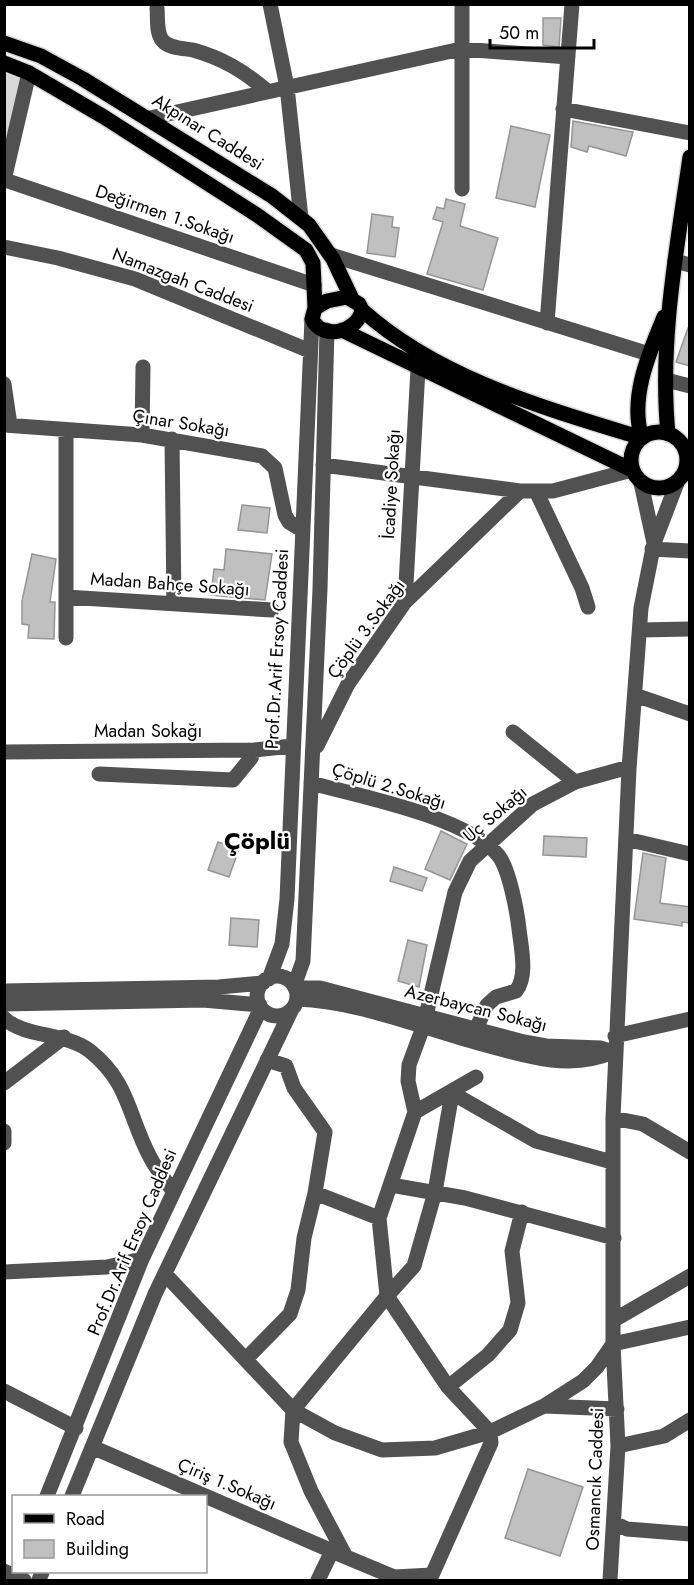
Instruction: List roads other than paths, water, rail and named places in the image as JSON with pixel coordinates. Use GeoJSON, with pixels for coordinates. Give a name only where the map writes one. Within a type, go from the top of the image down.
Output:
{"type":"FeatureCollection","features":[{"type":"Feature","properties":{"kind":"main road","name":"Akpınar Caddesi"},"geometry":{"type":"LineString","coordinates":[[4,43],[41,56],[150,118],[253,183],[301,218],[331,255],[357,305],[419,353],[466,376],[586,422],[642,438]]}},
{"type":"Feature","properties":{"kind":"main road"},"geometry":{"type":"LineString","coordinates":[[4,63],[29,73],[104,117],[290,237],[306,250],[313,263],[313,314],[319,328],[334,330],[632,470]]}},
{"type":"Feature","properties":{"kind":"main road"},"geometry":{"type":"LineString","coordinates":[[642,438],[637,411],[649,354],[669,306],[682,263],[690,157]]}},
{"type":"Feature","properties":{"kind":"main road"},"geometry":{"type":"LineString","coordinates":[[313,314],[337,297],[357,305],[358,321],[334,330]]}},
{"type":"Feature","properties":{"kind":"main road"},"geometry":{"type":"LineString","coordinates":[[668,434],[665,400],[669,306]]}},
{"type":"Feature","properties":{"kind":"main road"},"geometry":{"type":"LineString","coordinates":[[656,432],[668,434],[681,442],[688,458],[683,484],[659,489],[641,483],[632,470],[630,457],[633,448],[642,438],[656,432]]}},
{"type":"Feature","properties":{"kind":"street"},"geometry":{"type":"LineString","coordinates":[[270,4],[287,87],[301,218]]}},
{"type":"Feature","properties":{"kind":"street"},"geometry":{"type":"LineString","coordinates":[[462,4],[462,189]]}},
{"type":"Feature","properties":{"kind":"street"},"geometry":{"type":"LineString","coordinates":[[547,323],[572,4]]}},
{"type":"Feature","properties":{"kind":"street"},"geometry":{"type":"LineString","coordinates":[[157,8],[159,33],[167,44],[225,62],[245,72],[267,91]]}},
{"type":"Feature","properties":{"kind":"street"},"geometry":{"type":"LineString","coordinates":[[150,118],[461,49],[568,57]]}},
{"type":"Feature","properties":{"kind":"street"},"geometry":{"type":"LineString","coordinates":[[4,180],[29,73]]}},
{"type":"Feature","properties":{"kind":"street"},"geometry":{"type":"LineString","coordinates":[[563,109],[690,133]]}},
{"type":"Feature","properties":{"kind":"street","name":"Değirmen 1.Sokağı"},"geometry":{"type":"LineString","coordinates":[[4,180],[314,285]]}},
{"type":"Feature","properties":{"kind":"street","name":"Namazgah Caddesi"},"geometry":{"type":"LineString","coordinates":[[4,247],[58,258],[135,279],[310,351]]}},
{"type":"Feature","properties":{"kind":"street"},"geometry":{"type":"LineString","coordinates":[[331,255],[649,354]]}},
{"type":"Feature","properties":{"kind":"street","name":"Prof.Dr.Arif Ersoy Caddesi"},"geometry":{"type":"LineString","coordinates":[[266,981],[282,944],[285,919],[313,314]]}},
{"type":"Feature","properties":{"kind":"street"},"geometry":{"type":"LineString","coordinates":[[73,1495],[165,1274],[267,1060],[294,996],[303,961],[324,465],[334,330]]}},
{"type":"Feature","properties":{"kind":"street"},"geometry":{"type":"LineString","coordinates":[[142,435],[143,367]]}},
{"type":"Feature","properties":{"kind":"street","name":"İcadiye Sokağı"},"geometry":{"type":"LineString","coordinates":[[405,602],[410,475],[418,369]]}},
{"type":"Feature","properties":{"kind":"street"},"geometry":{"type":"LineString","coordinates":[[666,380],[690,386]]}},
{"type":"Feature","properties":{"kind":"street"},"geometry":{"type":"LineString","coordinates":[[4,384],[7,425]]}},
{"type":"Feature","properties":{"kind":"street","name":"Çınar Sokağı"},"geometry":{"type":"LineString","coordinates":[[7,425],[142,435],[262,456],[275,468],[285,515],[289,522],[302,530]]}},
{"type":"Feature","properties":{"kind":"street","name":"Madan Bahçe Sokağı"},"geometry":{"type":"LineString","coordinates":[[66,429],[66,638]]}},
{"type":"Feature","properties":{"kind":"street"},"geometry":{"type":"LineString","coordinates":[[172,440],[174,604]]}},
{"type":"Feature","properties":{"kind":"street"},"geometry":{"type":"LineString","coordinates":[[324,465],[528,491],[553,491],[632,470]]}},
{"type":"Feature","properties":{"kind":"street"},"geometry":{"type":"LineString","coordinates":[[641,483],[653,546]]}},
{"type":"Feature","properties":{"kind":"street"},"geometry":{"type":"LineString","coordinates":[[653,546],[683,484]]}},
{"type":"Feature","properties":{"kind":"street"},"geometry":{"type":"LineString","coordinates":[[528,491],[582,588],[588,606]]}},
{"type":"Feature","properties":{"kind":"street","name":"Çöplü 3.Sokağı"},"geometry":{"type":"LineString","coordinates":[[313,754],[348,684],[405,602],[528,491]]}},
{"type":"Feature","properties":{"kind":"street"},"geometry":{"type":"LineString","coordinates":[[653,546],[690,551]]}},
{"type":"Feature","properties":{"kind":"street","name":"Osmancık Caddesi"},"geometry":{"type":"LineString","coordinates":[[610,1581],[618,1446],[613,1344],[612,1162],[615,1036],[629,767],[641,608],[653,546]]}},
{"type":"Feature","properties":{"kind":"street","name":"Madan Bahçe Sokağı"},"geometry":{"type":"LineString","coordinates":[[66,597],[272,610]]}},
{"type":"Feature","properties":{"kind":"street"},"geometry":{"type":"LineString","coordinates":[[640,630],[690,629]]}},
{"type":"Feature","properties":{"kind":"street"},"geometry":{"type":"LineString","coordinates":[[635,695],[690,714]]}},
{"type":"Feature","properties":{"kind":"street"},"geometry":{"type":"LineString","coordinates":[[513,732],[575,782]]}},
{"type":"Feature","properties":{"kind":"street","name":"Madan Sokağı"},"geometry":{"type":"LineString","coordinates":[[4,752],[254,750],[292,746]]}},
{"type":"Feature","properties":{"kind":"street"},"geometry":{"type":"LineString","coordinates":[[99,774],[233,780],[251,758],[254,750]]}},
{"type":"Feature","properties":{"kind":"street","name":"Uç Sokağı"},"geometry":{"type":"LineString","coordinates":[[416,1112],[408,1081],[409,1065],[424,1022],[455,892],[470,861],[486,844],[533,804],[575,782],[629,767]]}},
{"type":"Feature","properties":{"kind":"street","name":"Çöplü 2.Sokağı"},"geometry":{"type":"LineString","coordinates":[[311,783],[427,815],[486,844]]}},
{"type":"Feature","properties":{"kind":"street"},"geometry":{"type":"LineString","coordinates":[[626,839],[690,854]]}},
{"type":"Feature","properties":{"kind":"street"},"geometry":{"type":"LineString","coordinates":[[476,1029],[487,1005],[496,998],[516,991],[522,979],[516,912],[500,857],[486,844]]}},
{"type":"Feature","properties":{"kind":"street"},"geometry":{"type":"LineString","coordinates":[[4,991],[219,987],[284,978],[294,996]]}},
{"type":"Feature","properties":{"kind":"street"},"geometry":{"type":"LineString","coordinates":[[260,1006],[257,996],[266,981]]}},
{"type":"Feature","properties":{"kind":"street"},"geometry":{"type":"LineString","coordinates":[[4,1004],[203,1000],[260,1006],[272,1015],[278,1016],[294,996]]}},
{"type":"Feature","properties":{"kind":"street","name":"Azerbaycan Sokağı"},"geometry":{"type":"LineString","coordinates":[[294,996],[424,1022],[476,1029],[546,1046],[601,1048],[613,1053],[581,1060],[545,1060],[424,1022]]}},
{"type":"Feature","properties":{"kind":"street","name":"Prof.Dr.Arif Ersoy Caddesi"},"geometry":{"type":"LineString","coordinates":[[48,1495],[142,1259],[260,1006]]}},
{"type":"Feature","properties":{"kind":"street"},"geometry":{"type":"LineString","coordinates":[[4,1018],[20,1027],[64,1037],[88,1050],[115,1076],[132,1110],[150,1159],[173,1191]]}},
{"type":"Feature","properties":{"kind":"street"},"geometry":{"type":"LineString","coordinates":[[615,1036],[690,1019]]}},
{"type":"Feature","properties":{"kind":"street"},"geometry":{"type":"LineString","coordinates":[[4,1083],[64,1037]]}},
{"type":"Feature","properties":{"kind":"street"},"geometry":{"type":"LineString","coordinates":[[247,1358],[290,1314],[298,1290],[304,1238],[315,1193],[325,1132],[294,1088],[286,1066],[267,1060]]}},
{"type":"Feature","properties":{"kind":"street"},"geometry":{"type":"LineString","coordinates":[[394,1579],[432,1575],[491,1443],[490,1432],[448,1388],[387,1296],[379,1218],[416,1112],[476,1077]]}},
{"type":"Feature","properties":{"kind":"street"},"geometry":{"type":"LineString","coordinates":[[452,1093],[536,1141],[612,1162]]}},
{"type":"Feature","properties":{"kind":"street"},"geometry":{"type":"LineString","coordinates":[[318,1581],[339,1554],[291,1442],[293,1410],[414,1266],[435,1192],[452,1093]]}},
{"type":"Feature","properties":{"kind":"street"},"geometry":{"type":"LineString","coordinates":[[613,1118],[644,1124],[690,1152]]}},
{"type":"Feature","properties":{"kind":"street"},"geometry":{"type":"LineString","coordinates":[[4,1131],[4,1143]]}},
{"type":"Feature","properties":{"kind":"street"},"geometry":{"type":"LineString","coordinates":[[391,1185],[435,1192],[522,1212],[614,1239]]}},
{"type":"Feature","properties":{"kind":"street"},"geometry":{"type":"LineString","coordinates":[[315,1193],[379,1218]]}},
{"type":"Feature","properties":{"kind":"street"},"geometry":{"type":"LineString","coordinates":[[448,1388],[488,1355],[510,1330],[518,1303],[512,1251],[522,1212]]}},
{"type":"Feature","properties":{"kind":"street"},"geometry":{"type":"LineString","coordinates":[[5,1268],[107,1267],[142,1259]]}},
{"type":"Feature","properties":{"kind":"street"},"geometry":{"type":"LineString","coordinates":[[165,1274],[247,1358],[293,1410],[335,1433],[382,1450],[435,1448],[490,1432],[544,1406],[583,1381],[597,1367],[613,1344],[690,1327]]}},
{"type":"Feature","properties":{"kind":"street"},"geometry":{"type":"LineString","coordinates":[[614,1320],[690,1276]]}},
{"type":"Feature","properties":{"kind":"street"},"geometry":{"type":"LineString","coordinates":[[4,1391],[76,1428]]}},
{"type":"Feature","properties":{"kind":"street"},"geometry":{"type":"LineString","coordinates":[[544,1406],[617,1409]]}},
{"type":"Feature","properties":{"kind":"street"},"geometry":{"type":"LineString","coordinates":[[618,1446],[664,1436],[690,1420]]}},
{"type":"Feature","properties":{"kind":"street","name":"Çiriş 1.Sokağı"},"geometry":{"type":"LineString","coordinates":[[92,1447],[203,1495]]}},
{"type":"Feature","properties":{"kind":"street","name":"Çiriş 1.Sokağı"},"geometry":{"type":"LineString","coordinates":[[207,1497],[394,1579]]}},
{"type":"Feature","properties":{"kind":"street"},"geometry":{"type":"LineString","coordinates":[[614,1523],[627,1529],[690,1534]]}},
{"type":"Feature","properties":{"kind":"district","name":"Çöplü"},"geometry":{"type":"Point","coordinates":[257,840]}}]}
